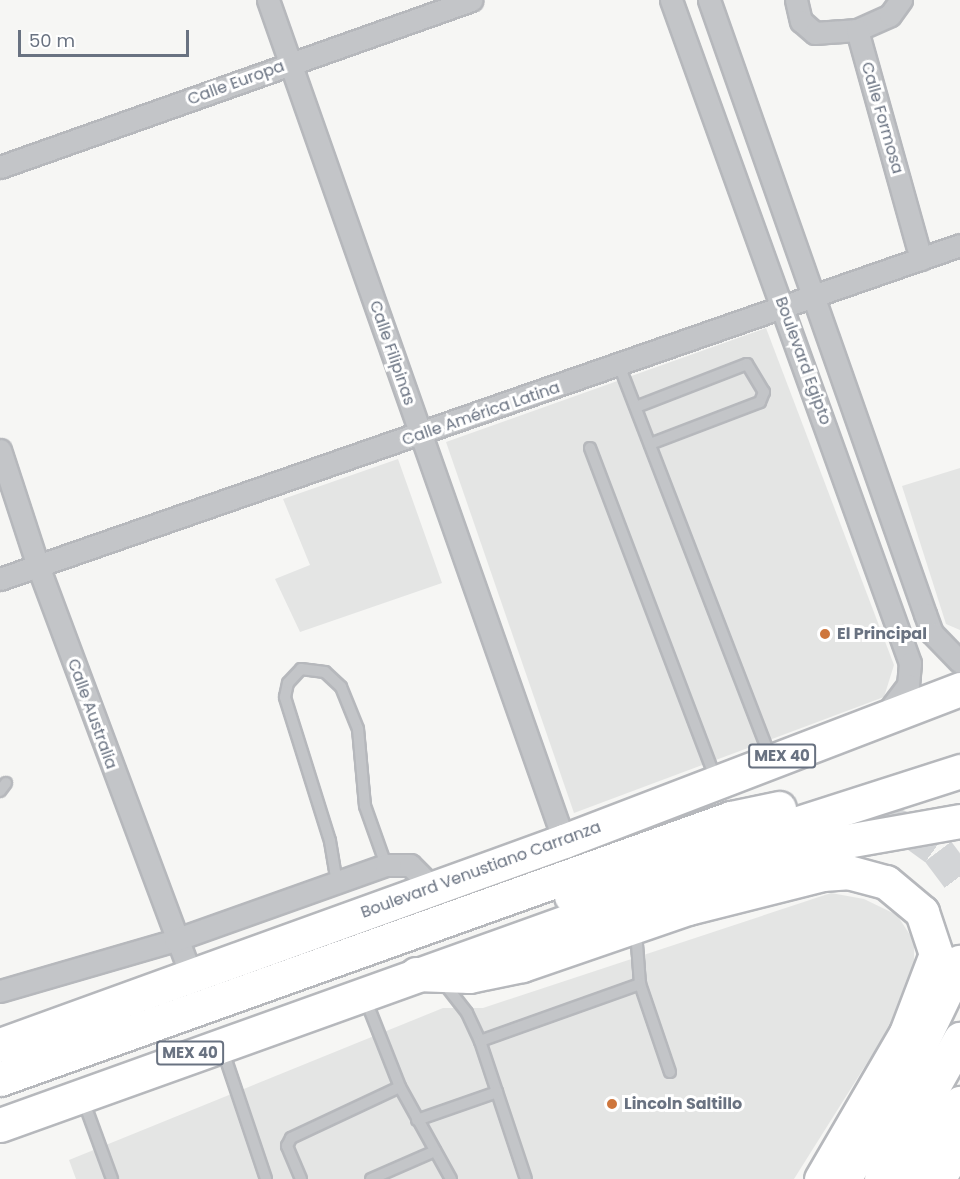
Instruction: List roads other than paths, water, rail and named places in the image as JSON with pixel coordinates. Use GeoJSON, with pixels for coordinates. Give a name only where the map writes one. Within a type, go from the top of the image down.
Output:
{"type":"FeatureCollection","features":[{"type":"Feature","properties":{"kind":"main road","name":"Boulevard Venustiano Carranza"},"geometry":{"type":"LineString","coordinates":[[0,1045],[564,841],[960,689]]}},
{"type":"Feature","properties":{"kind":"main road"},"geometry":{"type":"LineString","coordinates":[[372,988],[436,948],[622,877],[945,777]]}},
{"type":"Feature","properties":{"kind":"main road"},"geometry":{"type":"LineString","coordinates":[[0,1079],[720,822],[779,808]]}},
{"type":"Feature","properties":{"kind":"main road","name":"MEX 40"},"geometry":{"type":"LineString","coordinates":[[0,1125],[220,1042],[372,988],[428,976],[644,894],[790,851],[960,821]]}},
{"type":"Feature","properties":{"kind":"main road"},"geometry":{"type":"LineString","coordinates":[[428,976],[522,965],[778,884],[848,872],[886,882],[922,912],[934,940],[932,973],[906,1033],[821,1179]]}},
{"type":"Feature","properties":{"kind":"main road"},"geometry":{"type":"LineString","coordinates":[[843,1179],[909,1068],[960,962]]}},
{"type":"Feature","properties":{"kind":"main road"},"geometry":{"type":"LineString","coordinates":[[882,1179],[960,1039]]}},
{"type":"Feature","properties":{"kind":"main road"},"geometry":{"type":"LineString","coordinates":[[914,1179],[960,1103]]}},
{"type":"Feature","properties":{"kind":"main road"},"geometry":{"type":"LineString","coordinates":[[938,1179],[960,1143]]}},
{"type":"Feature","properties":{"kind":"street","name":"Calle Filipinas"},"geometry":{"type":"LineString","coordinates":[[268,0],[564,841]]}},
{"type":"Feature","properties":{"kind":"street","name":"Calle Europa"},"geometry":{"type":"LineString","coordinates":[[0,167],[471,0]]}},
{"type":"Feature","properties":{"kind":"street","name":"Boulevard Egipto"},"geometry":{"type":"LineString","coordinates":[[671,0],[784,307],[910,663],[908,684],[884,717]]}},
{"type":"Feature","properties":{"kind":"street","name":"Boulevard Egipto"},"geometry":{"type":"LineString","coordinates":[[709,0],[815,295],[924,614],[932,633],[960,662]]}},
{"type":"Feature","properties":{"kind":"street"},"geometry":{"type":"LineString","coordinates":[[796,0],[809,31],[857,30],[890,15],[901,0]]}},
{"type":"Feature","properties":{"kind":"street","name":"Calle Formosa"},"geometry":{"type":"LineString","coordinates":[[857,30],[921,259]]}},
{"type":"Feature","properties":{"kind":"street","name":"Calle América Latina"},"geometry":{"type":"LineString","coordinates":[[0,579],[420,435],[960,244]]}},
{"type":"Feature","properties":{"kind":"street","name":"Calle Australia"},"geometry":{"type":"LineString","coordinates":[[0,450],[38,566],[175,940],[191,975]]}},
{"type":"Feature","properties":{"kind":"street"},"geometry":{"type":"LineString","coordinates":[[0,991],[175,940],[387,865],[410,865],[433,888]]}},
{"type":"Feature","properties":{"kind":"lane"},"geometry":{"type":"LineString","coordinates":[[636,407],[747,364],[764,392],[760,402],[650,444]]}},
{"type":"Feature","properties":{"kind":"lane"},"geometry":{"type":"LineString","coordinates":[[619,365],[772,760]]}},
{"type":"Feature","properties":{"kind":"lane"},"geometry":{"type":"LineString","coordinates":[[590,448],[717,782]]}},
{"type":"Feature","properties":{"kind":"lane"},"geometry":{"type":"LineString","coordinates":[[337,883],[330,841],[285,697],[288,683],[301,669],[325,672],[341,687],[358,729],[365,806],[387,865]]}},
{"type":"Feature","properties":{"kind":"lane"},"geometry":{"type":"LineString","coordinates":[[637,927],[640,984],[670,1072]]}},
{"type":"Feature","properties":{"kind":"lane"},"geometry":{"type":"LineString","coordinates":[[428,976],[468,1013],[480,1041],[526,1179]]}},
{"type":"Feature","properties":{"kind":"lane"},"geometry":{"type":"LineString","coordinates":[[480,1041],[640,984]]}},
{"type":"Feature","properties":{"kind":"lane"},"geometry":{"type":"LineString","coordinates":[[372,988],[400,1087],[451,1179]]}},
{"type":"Feature","properties":{"kind":"lane"},"geometry":{"type":"LineString","coordinates":[[220,1042],[266,1179]]}},
{"type":"Feature","properties":{"kind":"lane"},"geometry":{"type":"LineString","coordinates":[[301,1179],[287,1146],[291,1138],[400,1087]]}},
{"type":"Feature","properties":{"kind":"lane"},"geometry":{"type":"LineString","coordinates":[[417,1120],[497,1092]]}},
{"type":"Feature","properties":{"kind":"lane"},"geometry":{"type":"LineString","coordinates":[[82,1095],[112,1179]]}},
{"type":"Feature","properties":{"kind":"lane"},"geometry":{"type":"LineString","coordinates":[[371,1179],[435,1150]]}},
{"type":"Feature","properties":{"kind":"tunnel"},"geometry":{"type":"LineString","coordinates":[[831,809],[871,815],[908,829],[938,851],[960,880]]}},
{"type":"Feature","properties":{"kind":"place","name":"El Principal"},"geometry":{"type":"Point","coordinates":[825,634]}},
{"type":"Feature","properties":{"kind":"place","name":"Lincoln Saltillo"},"geometry":{"type":"Point","coordinates":[612,1104]}}]}
